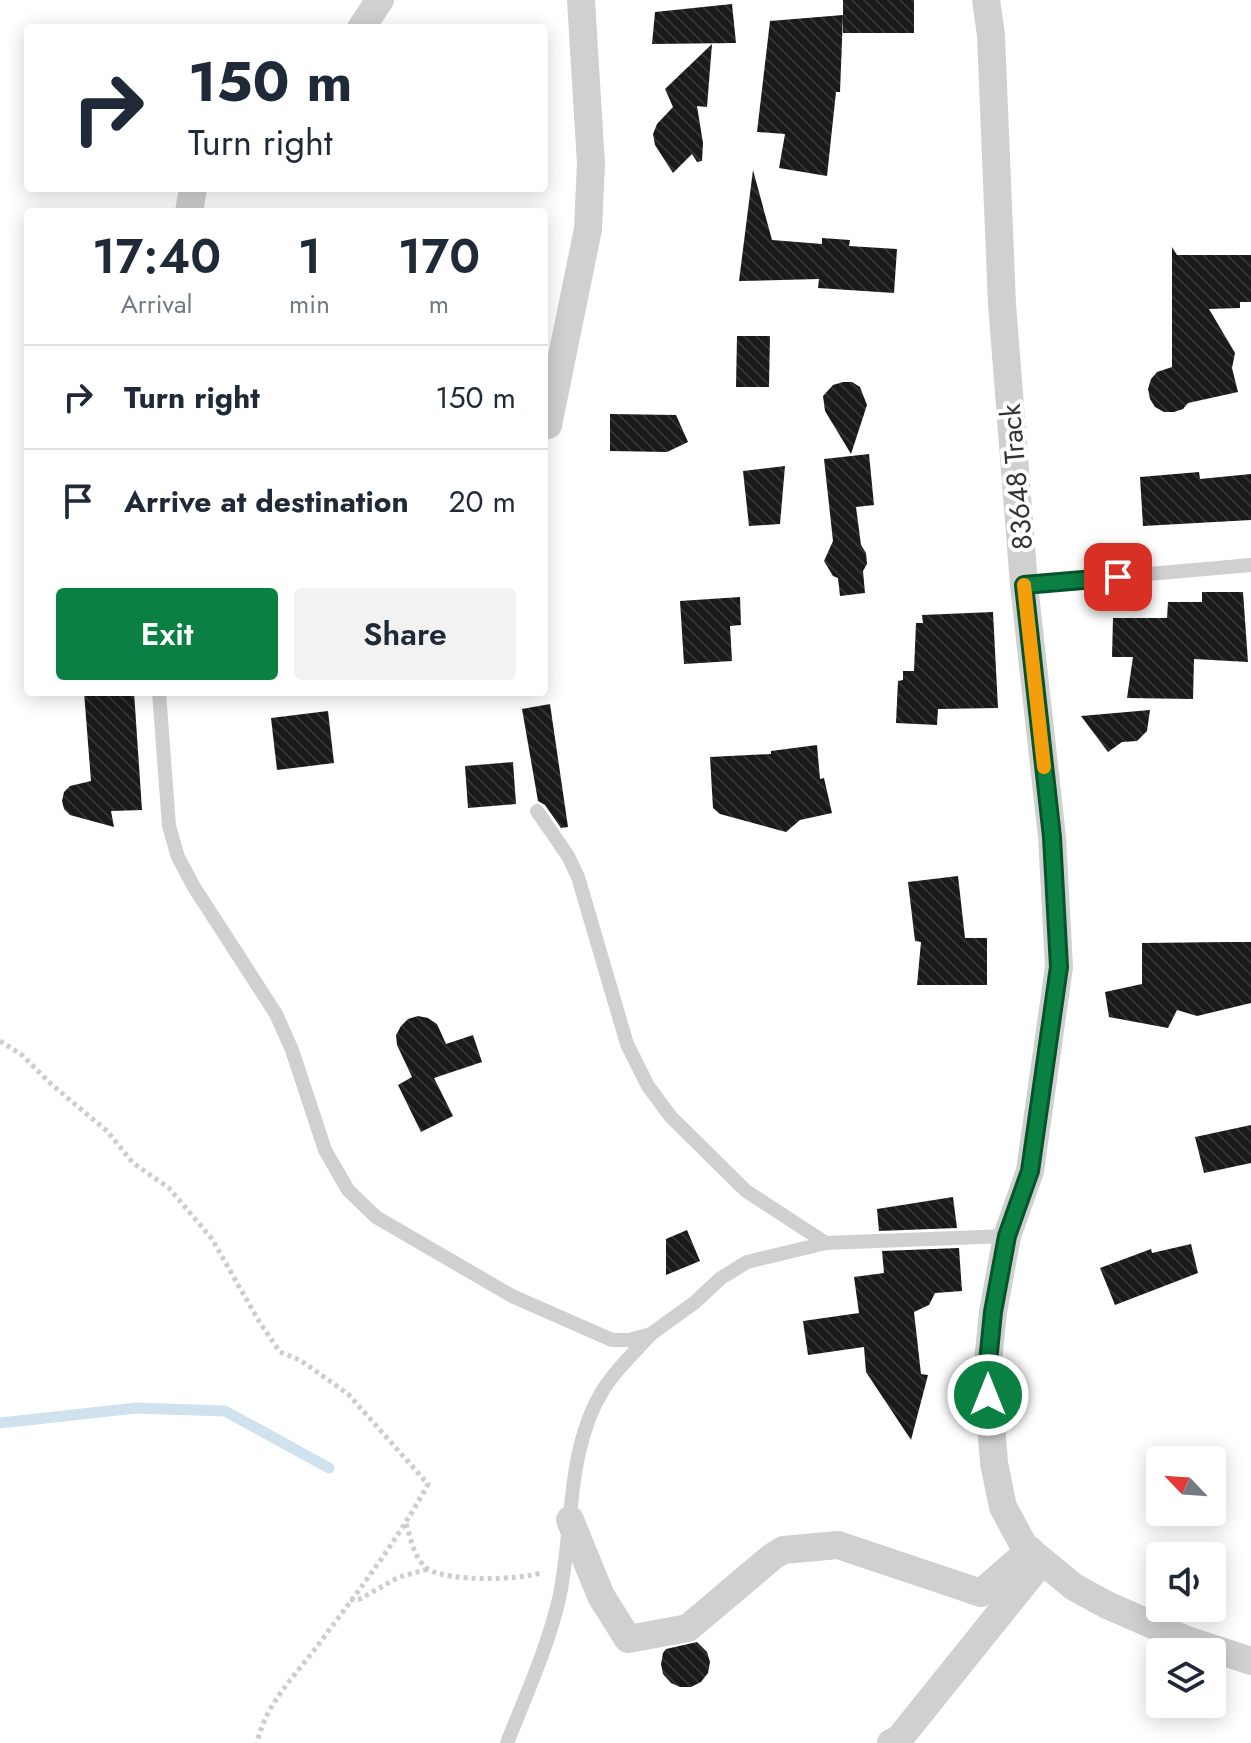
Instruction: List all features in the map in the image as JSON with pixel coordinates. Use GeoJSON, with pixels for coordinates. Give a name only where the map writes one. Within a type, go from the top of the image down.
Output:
{"type":"FeatureCollection","features":[{"type":"Feature","properties":{"kind":"street"},"geometry":{"type":"LineString","coordinates":[[364,24],[380,0]]}},
{"type":"Feature","properties":{"kind":"street"},"geometry":{"type":"LineString","coordinates":[[548,425],[588,229],[591,164],[581,0]]}},
{"type":"Feature","properties":{"kind":"street","name":"83648 Track"},"geometry":{"type":"LineString","coordinates":[[986,0],[991,35],[1002,304],[1024,585],[1052,837],[1059,967],[1030,1171],[1007,1236],[993,1312],[987,1372],[994,1463],[1003,1507],[1024,1546],[1074,1587],[1187,1640],[1251,1661]]}},
{"type":"Feature","properties":{"kind":"street"},"geometry":{"type":"LineString","coordinates":[[570,1520],[601,1596],[628,1639],[688,1628],[783,1550],[838,1545],[981,1593],[1036,1556]]}},
{"type":"Feature","properties":{"kind":"street"},"geometry":{"type":"LineString","coordinates":[[891,1743],[899,1739],[1036,1556]]}},
{"type":"Feature","properties":{"kind":"lane"},"geometry":{"type":"LineString","coordinates":[[1024,585],[1251,565]]}},
{"type":"Feature","properties":{"kind":"lane"},"geometry":{"type":"LineString","coordinates":[[159,696],[169,826],[178,857],[276,1014],[292,1050],[325,1150],[348,1190],[376,1217],[512,1296],[612,1340],[629,1340],[651,1334]]}},
{"type":"Feature","properties":{"kind":"lane"},"geometry":{"type":"LineString","coordinates":[[537,811],[568,856],[578,877],[627,1044],[648,1086],[671,1117],[746,1191],[826,1243]]}},
{"type":"Feature","properties":{"kind":"lane"},"geometry":{"type":"LineString","coordinates":[[507,1743],[547,1644],[566,1560],[576,1475],[592,1412],[604,1389],[651,1334],[694,1303],[721,1278],[747,1262],[826,1243],[1007,1236]]}},
{"type":"Feature","properties":{"kind":"path"},"geometry":{"type":"LineString","coordinates":[[0,1041],[22,1055],[107,1131],[133,1163],[169,1188],[212,1239],[280,1352],[300,1360],[348,1394],[428,1484],[406,1524],[294,1677],[271,1703],[257,1743]]}},
{"type":"Feature","properties":{"kind":"path"},"geometry":{"type":"LineString","coordinates":[[406,1524],[416,1556],[428,1569]]}},
{"type":"Feature","properties":{"kind":"path"},"geometry":{"type":"LineString","coordinates":[[350,1600],[360,1599],[399,1577],[428,1569],[488,1580],[553,1570],[566,1560]]}},
{"type":"Feature","properties":{"kind":"building"},"geometry":{"type":"Polygon","coordinates":[[[843,0],[914,0],[914,33],[843,33],[843,0]]]}},
{"type":"Feature","properties":{"kind":"building"},"geometry":{"type":"Polygon","coordinates":[[[732,4],[736,43],[652,44],[655,12],[732,4]]]}},
{"type":"Feature","properties":{"kind":"building"},"geometry":{"type":"Polygon","coordinates":[[[843,15],[840,92],[836,92],[827,176],[779,168],[785,134],[757,132],[770,21],[843,15]]]}},
{"type":"Feature","properties":{"kind":"building"},"geometry":{"type":"Polygon","coordinates":[[[712,44],[707,107],[697,106],[703,143],[702,161],[697,162],[692,154],[673,173],[655,145],[653,134],[657,124],[673,107],[665,89],[712,44]]]}},
{"type":"Feature","properties":{"kind":"building"},"geometry":{"type":"Polygon","coordinates":[[[753,170],[772,240],[822,244],[822,238],[850,240],[849,246],[897,249],[894,293],[818,288],[819,279],[739,281],[753,170]]]}},
{"type":"Feature","properties":{"kind":"building"},"geometry":{"type":"Polygon","coordinates":[[[1172,247],[1177,255],[1251,255],[1251,302],[1240,302],[1240,308],[1209,309],[1235,353],[1232,368],[1238,392],[1188,403],[1174,412],[1164,412],[1155,407],[1148,389],[1157,372],[1172,367],[1172,247]]]}},
{"type":"Feature","properties":{"kind":"building"},"geometry":{"type":"Polygon","coordinates":[[[737,336],[770,336],[769,387],[736,387],[737,336]]]}},
{"type":"Feature","properties":{"kind":"building"},"geometry":{"type":"Polygon","coordinates":[[[852,382],[860,387],[867,405],[851,454],[825,411],[823,396],[833,385],[852,382]]]}},
{"type":"Feature","properties":{"kind":"building"},"geometry":{"type":"Polygon","coordinates":[[[610,414],[676,415],[688,442],[667,452],[610,451],[610,414]]]}},
{"type":"Feature","properties":{"kind":"building"},"geometry":{"type":"Polygon","coordinates":[[[869,454],[874,505],[856,507],[861,545],[866,553],[867,564],[863,571],[865,593],[840,596],[838,578],[833,576],[824,561],[833,541],[824,459],[869,454]]]}},
{"type":"Feature","properties":{"kind":"building"},"geometry":{"type":"Polygon","coordinates":[[[785,466],[780,524],[749,526],[743,471],[785,466]]]}},
{"type":"Feature","properties":{"kind":"building"},"geometry":{"type":"Polygon","coordinates":[[[1199,472],[1200,479],[1251,474],[1251,520],[1143,526],[1140,477],[1199,472]]]}},
{"type":"Feature","properties":{"kind":"building"},"geometry":{"type":"Polygon","coordinates":[[[1202,592],[1243,592],[1248,662],[1194,659],[1193,699],[1127,698],[1133,657],[1112,657],[1113,618],[1167,618],[1168,602],[1202,602],[1202,592]]]}},
{"type":"Feature","properties":{"kind":"building"},"geometry":{"type":"Polygon","coordinates":[[[740,597],[741,625],[730,626],[732,661],[684,664],[680,601],[740,597]]]}},
{"type":"Feature","properties":{"kind":"building"},"geometry":{"type":"Polygon","coordinates":[[[993,612],[998,708],[938,709],[937,725],[896,723],[898,681],[903,680],[903,671],[914,671],[916,623],[923,623],[922,615],[993,612]]]}},
{"type":"Feature","properties":{"kind":"building"},"geometry":{"type":"Polygon","coordinates":[[[84,696],[134,696],[142,810],[111,811],[114,827],[70,815],[64,809],[64,792],[70,786],[91,781],[84,696]]]}},
{"type":"Feature","properties":{"kind":"building"},"geometry":{"type":"Polygon","coordinates":[[[550,704],[568,827],[561,828],[545,805],[538,801],[522,709],[550,704]]]}},
{"type":"Feature","properties":{"kind":"building"},"geometry":{"type":"Polygon","coordinates":[[[1150,710],[1147,731],[1137,741],[1122,742],[1108,752],[1081,716],[1150,710]]]}},
{"type":"Feature","properties":{"kind":"building"},"geometry":{"type":"Polygon","coordinates":[[[328,711],[334,763],[277,770],[271,718],[328,711]]]}},
{"type":"Feature","properties":{"kind":"building"},"geometry":{"type":"Polygon","coordinates":[[[817,745],[820,779],[824,778],[832,813],[800,820],[786,832],[720,814],[713,808],[710,757],[771,754],[771,751],[817,745]]]}},
{"type":"Feature","properties":{"kind":"building"},"geometry":{"type":"Polygon","coordinates":[[[513,762],[516,804],[468,808],[465,766],[513,762]]]}},
{"type":"Feature","properties":{"kind":"building"},"geometry":{"type":"Polygon","coordinates":[[[958,876],[965,938],[987,938],[987,985],[917,985],[921,942],[915,941],[908,882],[958,876]]]}},
{"type":"Feature","properties":{"kind":"building"},"geometry":{"type":"Polygon","coordinates":[[[1251,942],[1251,1003],[1197,1016],[1177,1010],[1168,1028],[1109,1017],[1105,992],[1142,984],[1142,943],[1251,942]]]}},
{"type":"Feature","properties":{"kind":"building"},"geometry":{"type":"Polygon","coordinates":[[[418,1016],[437,1024],[446,1044],[473,1035],[482,1062],[434,1078],[453,1116],[421,1132],[398,1085],[412,1077],[397,1045],[396,1035],[408,1019],[418,1016]]]}},
{"type":"Feature","properties":{"kind":"building"},"geometry":{"type":"Polygon","coordinates":[[[1251,1125],[1251,1163],[1204,1173],[1195,1137],[1251,1125]]]}},
{"type":"Feature","properties":{"kind":"building"},"geometry":{"type":"Polygon","coordinates":[[[953,1197],[957,1228],[879,1231],[877,1209],[953,1197]]]}},
{"type":"Feature","properties":{"kind":"building"},"geometry":{"type":"Polygon","coordinates":[[[687,1230],[700,1261],[666,1275],[666,1239],[687,1230]]]}},
{"type":"Feature","properties":{"kind":"building"},"geometry":{"type":"Polygon","coordinates":[[[1191,1244],[1198,1273],[1115,1305],[1100,1268],[1151,1249],[1152,1253],[1191,1244]]]}},
{"type":"Feature","properties":{"kind":"building"},"geometry":{"type":"Polygon","coordinates":[[[959,1248],[962,1291],[935,1293],[929,1305],[914,1312],[921,1374],[928,1375],[911,1440],[866,1372],[864,1347],[808,1355],[803,1321],[859,1313],[854,1277],[884,1273],[882,1251],[959,1248]]]}},
{"type":"Feature","properties":{"kind":"building"},"geometry":{"type":"Polygon","coordinates":[[[697,1642],[707,1652],[710,1662],[708,1673],[701,1682],[691,1687],[671,1683],[663,1674],[663,1653],[666,1649],[697,1642]]]}},
{"type":"Feature","properties":{"kind":"waterway"},"geometry":{"type":"LineString","coordinates":[[0,1423],[136,1408],[225,1411],[329,1468]]}},
{"type":"Feature","properties":{"kind":"slow traffic"},"geometry":{"type":"LineString","coordinates":[[1024,585],[1044,767]]}},
{"type":"Feature","properties":{"kind":"route"},"geometry":{"type":"LineString","coordinates":[[988,1395],[993,1312],[1007,1236],[1030,1171],[1059,967],[1052,837],[1024,585],[1118,577]]}}]}
